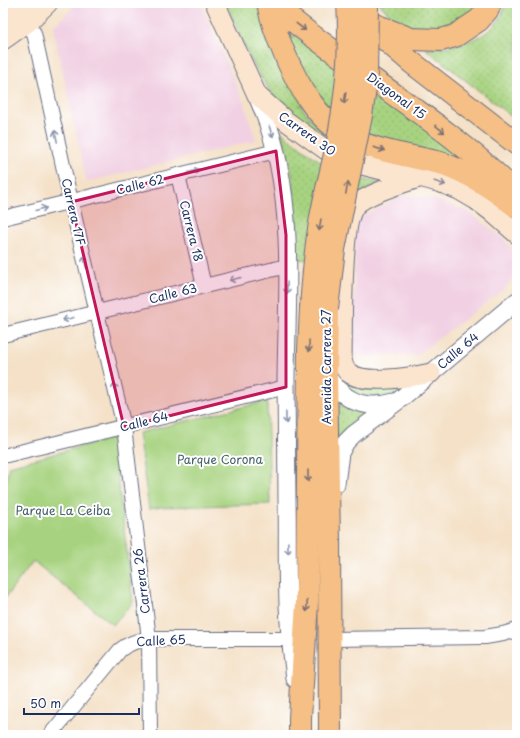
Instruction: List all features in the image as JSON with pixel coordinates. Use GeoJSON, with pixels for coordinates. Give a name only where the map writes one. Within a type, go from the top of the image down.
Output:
{"type":"FeatureCollection","features":[{"type":"Feature","properties":{"kind":"main road"},"geometry":{"type":"LineString","coordinates":[[3,40],[16,11],[48,3]]}},
{"type":"Feature","properties":{"kind":"main road","name":"Carrera 30"},"geometry":{"type":"LineString","coordinates":[[215,3],[257,95],[291,125],[316,143],[339,156],[368,167],[420,177],[460,190],[492,212],[517,234]]}},
{"type":"Feature","properties":{"kind":"main road"},"geometry":{"type":"LineString","coordinates":[[268,3],[282,47],[305,93],[310,101],[330,123],[352,139],[369,146],[393,153],[444,164],[488,185],[517,207]]}},
{"type":"Feature","properties":{"kind":"main road","name":"Diagonal 15"},"geometry":{"type":"LineString","coordinates":[[271,3],[307,32],[429,120],[473,154],[517,194]]}},
{"type":"Feature","properties":{"kind":"main road"},"geometry":{"type":"LineString","coordinates":[[340,3],[364,12],[411,39],[440,40],[455,36],[479,20],[488,9],[490,3]]}},
{"type":"Feature","properties":{"kind":"main road","name":"Avenida Carrera 27"},"geometry":{"type":"LineString","coordinates":[[330,735],[326,374],[319,308],[316,255],[320,223],[339,136],[345,98],[349,46],[348,3]]}},
{"type":"Feature","properties":{"kind":"main road"},"geometry":{"type":"LineString","coordinates":[[364,12],[411,62],[517,144]]}},
{"type":"Feature","properties":{"kind":"main road","name":"Avenida Carrera 27"},"geometry":{"type":"LineString","coordinates":[[300,727],[307,602],[309,349],[334,249],[355,150],[365,89],[364,12]]}},
{"type":"Feature","properties":{"kind":"main road"},"geometry":{"type":"LineString","coordinates":[[420,177],[398,184],[362,200],[351,212],[345,246],[342,359],[344,367],[348,372],[360,378],[404,378],[431,373]]}},
{"type":"Feature","properties":{"kind":"main road"},"geometry":{"type":"LineString","coordinates":[[488,185],[517,217]]}},
{"type":"Feature","properties":{"kind":"street","name":"Carrera 17F"},"geometry":{"type":"LineString","coordinates":[[16,11],[34,33],[71,202],[124,427]]}},
{"type":"Feature","properties":{"kind":"street","name":"Avenida Carrera 27"},"geometry":{"type":"LineString","coordinates":[[257,95],[266,115],[276,151],[281,177],[284,206],[287,266],[286,387],[288,608],[300,727]]}},
{"type":"Feature","properties":{"kind":"street","name":"Calle 62"},"geometry":{"type":"LineString","coordinates":[[3,218],[276,151]]}},
{"type":"Feature","properties":{"kind":"street","name":"Carrera 18"},"geometry":{"type":"LineString","coordinates":[[178,175],[204,286]]}},
{"type":"Feature","properties":{"kind":"street","name":"Calle 63"},"geometry":{"type":"LineString","coordinates":[[3,335],[287,266],[344,268]]}},
{"type":"Feature","properties":{"kind":"street","name":"Calle 64"},"geometry":{"type":"LineString","coordinates":[[329,540],[340,453],[346,442],[354,434],[398,401],[517,301]]}},
{"type":"Feature","properties":{"kind":"street","name":"Calle 64"},"geometry":{"type":"LineString","coordinates":[[326,374],[334,386],[344,396],[356,402],[370,406],[384,405],[398,401]]}},
{"type":"Feature","properties":{"kind":"street","name":"Calle 64"},"geometry":{"type":"LineString","coordinates":[[3,456],[286,387]]}},
{"type":"Feature","properties":{"kind":"street","name":"Carrera 26"},"geometry":{"type":"LineString","coordinates":[[124,427],[149,639],[150,735]]}},
{"type":"Feature","properties":{"kind":"street"},"geometry":{"type":"LineString","coordinates":[[330,638],[485,637],[517,630]]}},
{"type":"Feature","properties":{"kind":"street","name":"Calle 65"},"geometry":{"type":"LineString","coordinates":[[50,735],[120,650],[128,644],[138,640],[291,639]]}},
{"type":"Feature","properties":{"kind":"highlighted area"},"geometry":{"type":"Polygon","coordinates":[[[276,151],[286,235],[286,387],[124,427],[71,202],[276,151]]]}},
{"type":"Feature","properties":{"kind":"shaded area"},"geometry":{"type":"Polygon","coordinates":[[[78,3],[200,3],[243,100],[256,140],[87,182],[53,27],[78,3]]]}},
{"type":"Feature","properties":{"kind":"shaded area"},"geometry":{"type":"Polygon","coordinates":[[[404,195],[436,200],[467,211],[503,238],[515,254],[517,269],[507,287],[417,355],[354,356],[355,220],[404,195]]]}},
{"type":"Feature","properties":{"kind":"green space"},"geometry":{"type":"Polygon","coordinates":[[[226,3],[257,3],[289,31],[429,130],[462,160],[395,143],[368,134],[299,104],[325,136],[305,126],[289,113],[266,85],[248,53],[226,3]]]}},
{"type":"Feature","properties":{"kind":"green space"},"geometry":{"type":"Polygon","coordinates":[[[379,3],[483,3],[448,29],[432,31],[409,27],[391,16],[379,3]]]}},
{"type":"Feature","properties":{"kind":"green space"},"geometry":{"type":"Polygon","coordinates":[[[505,3],[517,3],[517,121],[426,49],[463,43],[486,33],[501,15],[505,3]]]}},
{"type":"Feature","properties":{"kind":"green space"},"geometry":{"type":"Polygon","coordinates":[[[280,131],[314,157],[336,170],[352,176],[381,183],[365,190],[337,262],[297,259],[292,178],[280,131]]]}},
{"type":"Feature","properties":{"kind":"green space"},"geometry":{"type":"Polygon","coordinates":[[[340,376],[410,381],[395,396],[370,397],[356,394],[350,390],[340,376]]]}},
{"type":"Feature","properties":{"kind":"green space","name":"Parque Corona"},"geometry":{"type":"Polygon","coordinates":[[[267,401],[270,504],[162,507],[149,509],[138,433],[267,401]]]}},
{"type":"Feature","properties":{"kind":"green space"},"geometry":{"type":"Polygon","coordinates":[[[335,401],[352,410],[372,413],[361,419],[343,433],[336,442],[335,401]]]}},
{"type":"Feature","properties":{"kind":"green space","name":"Parque La Ceiba"},"geometry":{"type":"Polygon","coordinates":[[[113,438],[133,602],[113,625],[33,561],[3,601],[3,499],[9,466],[113,438]]]}}]}
